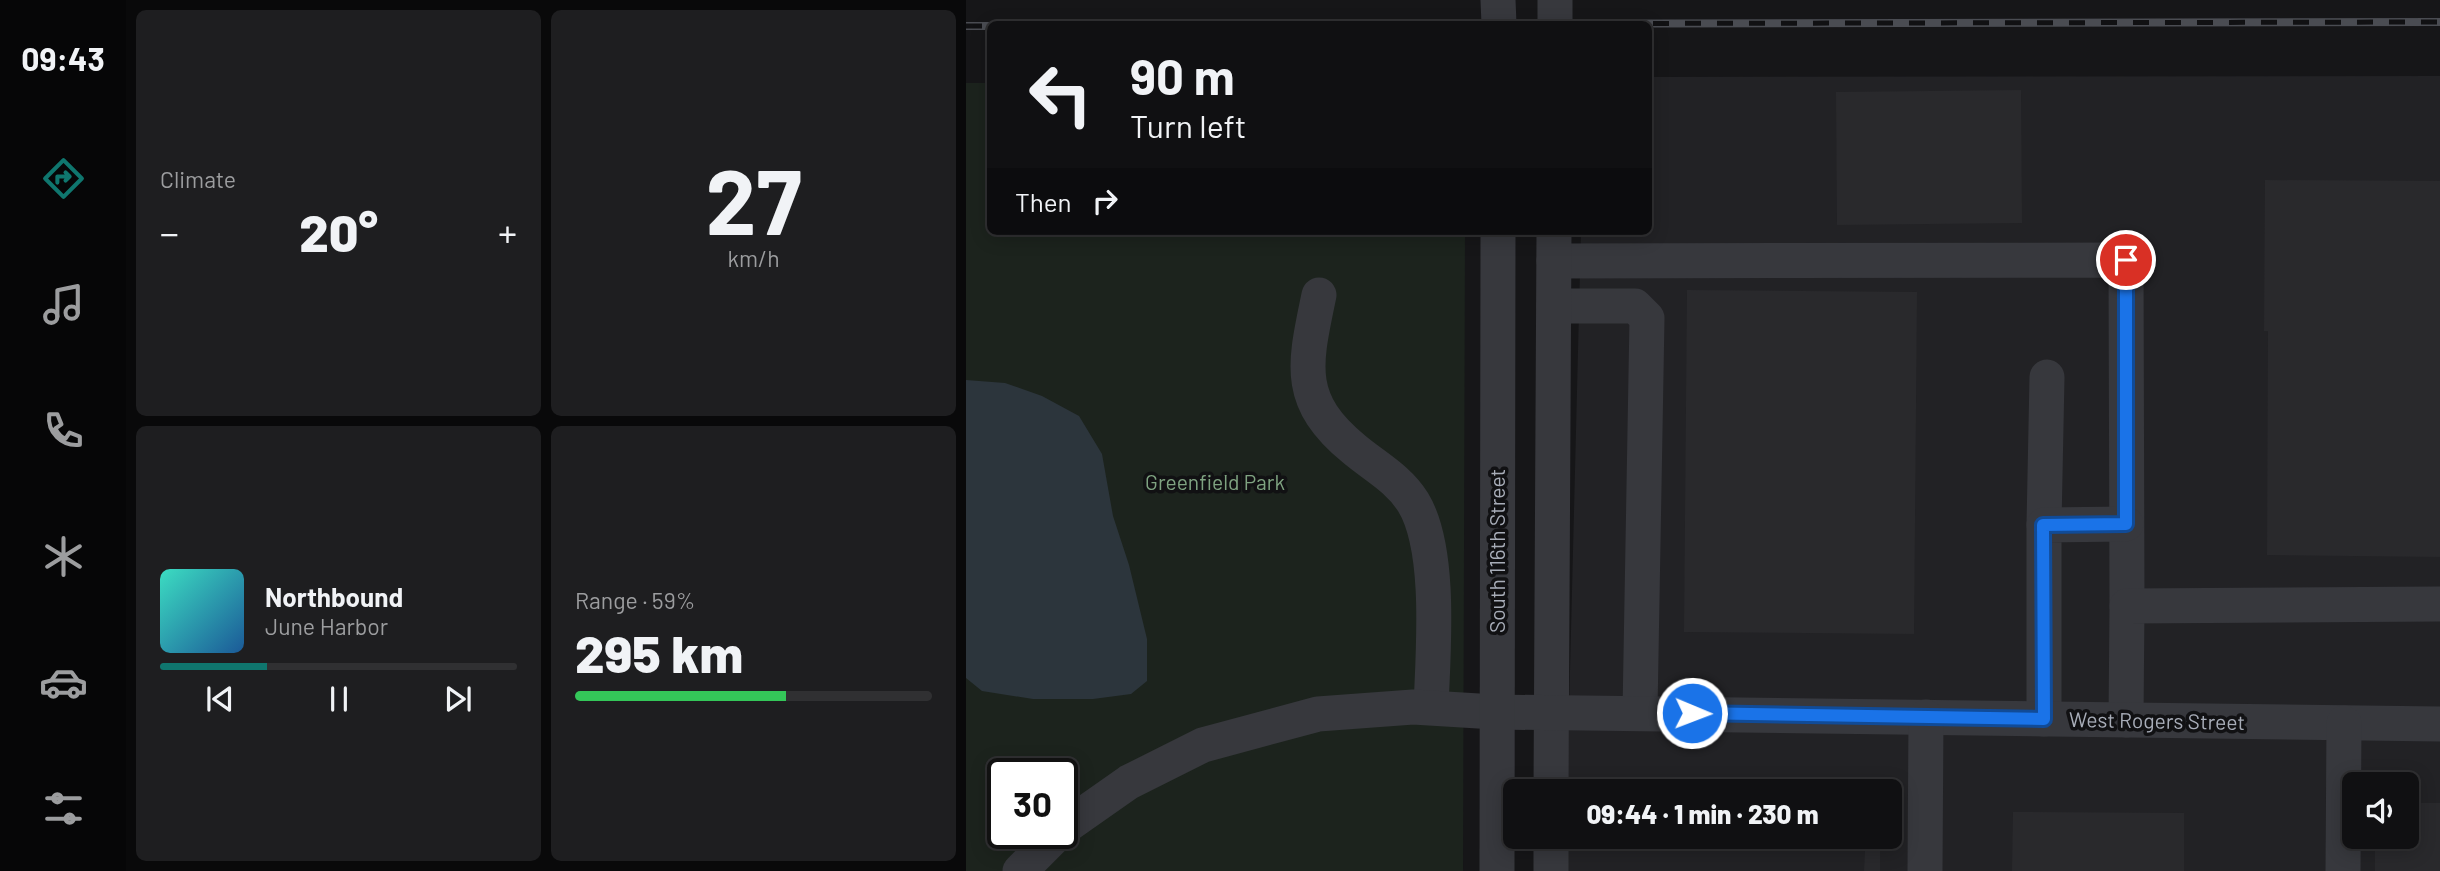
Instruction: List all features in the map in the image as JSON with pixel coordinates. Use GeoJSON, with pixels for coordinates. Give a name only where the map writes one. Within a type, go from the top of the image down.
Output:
{"type":"FeatureCollection","features":[{"type":"Feature","properties":{"kind":"street"},"geometry":{"type":"LineString","coordinates":[[1498,0],[1499,21]]}},
{"type":"Feature","properties":{"kind":"street"},"geometry":{"type":"LineString","coordinates":[[1555,0],[1555,21]]}},
{"type":"Feature","properties":{"kind":"street","name":"South 116th Street"},"geometry":{"type":"LineString","coordinates":[[1497,871],[1498,235]]}},
{"type":"Feature","properties":{"kind":"street"},"geometry":{"type":"LineString","coordinates":[[1551,779],[1554,246],[2126,260],[2126,720]]}},
{"type":"Feature","properties":{"kind":"street"},"geometry":{"type":"LineString","coordinates":[[1319,295],[1306,378],[1320,414],[1352,448],[1390,475],[1414,503],[1426,538],[1434,587],[1432,707]]}},
{"type":"Feature","properties":{"kind":"street"},"geometry":{"type":"LineString","coordinates":[[1554,306],[1634,306],[1647,318],[1640,712]]}},
{"type":"Feature","properties":{"kind":"street"},"geometry":{"type":"LineString","coordinates":[[2044,719],[2043,525],[2047,377]]}},
{"type":"Feature","properties":{"kind":"street"},"geometry":{"type":"LineString","coordinates":[[2043,525],[2126,524]]}},
{"type":"Feature","properties":{"kind":"street"},"geometry":{"type":"LineString","coordinates":[[2127,606],[2440,604]]}},
{"type":"Feature","properties":{"kind":"street","name":"West Rogers Street"},"geometry":{"type":"LineString","coordinates":[[1078,819],[1129,782],[1203,745],[1318,714],[1432,707],[1496,712],[2440,724]]}},
{"type":"Feature","properties":{"kind":"street"},"geometry":{"type":"LineString","coordinates":[[1925,871],[1926,716]]}},
{"type":"Feature","properties":{"kind":"street"},"geometry":{"type":"LineString","coordinates":[[2343,871],[2344,723]]}},
{"type":"Feature","properties":{"kind":"street"},"geometry":{"type":"LineString","coordinates":[[1020,871],[1042,849]]}},
{"type":"Feature","properties":{"kind":"street"},"geometry":{"type":"LineString","coordinates":[[1551,849],[1551,871]]}},
{"type":"Feature","properties":{"kind":"shaded area"},"geometry":{"type":"Polygon","coordinates":[[[2440,76],[2440,871],[1565,871],[1566,849],[1902,849],[1902,779],[1567,779],[1581,235],[1652,235],[1652,77],[2440,76]]]}},
{"type":"Feature","properties":{"kind":"shaded area"},"geometry":{"type":"Polygon","coordinates":[[[966,380],[1005,383],[1042,396],[1079,416],[1102,454],[1113,516],[1129,565],[1147,639],[1147,681],[1131,694],[1093,699],[1033,699],[982,691],[966,678],[966,380]]]}},
{"type":"Feature","properties":{"kind":"green space","name":"Greenfield Park"},"geometry":{"type":"Polygon","coordinates":[[[966,83],[987,83],[987,235],[1465,235],[1463,871],[966,871],[966,83]]]}},
{"type":"Feature","properties":{"kind":"building"},"geometry":{"type":"Polygon","coordinates":[[[2021,90],[2022,223],[1837,225],[1836,92],[2021,90]]]}},
{"type":"Feature","properties":{"kind":"building"},"geometry":{"type":"Polygon","coordinates":[[[2265,180],[2440,181],[2440,557],[2267,555],[2268,331],[2264,331],[2265,180]]]}},
{"type":"Feature","properties":{"kind":"building"},"geometry":{"type":"Polygon","coordinates":[[[1687,290],[1917,292],[1914,634],[1684,632],[1687,290]]]}},
{"type":"Feature","properties":{"kind":"building"},"geometry":{"type":"Polygon","coordinates":[[[2419,803],[2440,803],[2440,871],[2375,871],[2375,849],[2419,849],[2419,803]]]}},
{"type":"Feature","properties":{"kind":"building"},"geometry":{"type":"Polygon","coordinates":[[[2013,812],[2184,813],[2184,871],[2012,871],[2013,812]]]}},
{"type":"Feature","properties":{"kind":"building"},"geometry":{"type":"Polygon","coordinates":[[[1865,851],[1880,851],[1880,871],[1864,871],[1865,851]]]}},
{"type":"Feature","properties":{"kind":"railway"},"geometry":{"type":"LineString","coordinates":[[1652,23],[2440,22]]}},
{"type":"Feature","properties":{"kind":"railway"},"geometry":{"type":"LineString","coordinates":[[966,26],[987,26]]}},
{"type":"Feature","properties":{"kind":"route"},"geometry":{"type":"LineString","coordinates":[[1692,713],[2044,719],[2043,525],[2126,524],[2126,260]]}}]}
